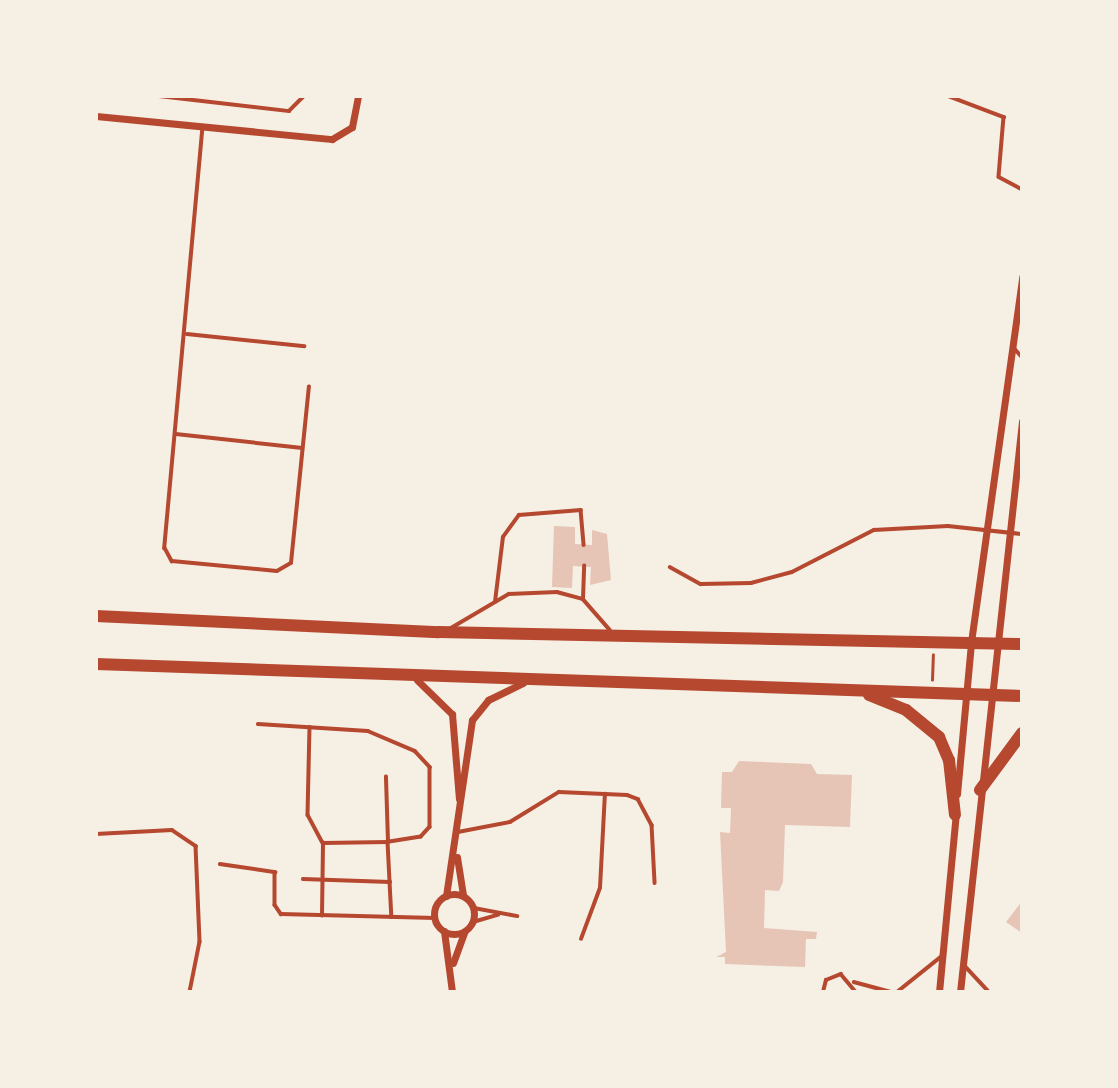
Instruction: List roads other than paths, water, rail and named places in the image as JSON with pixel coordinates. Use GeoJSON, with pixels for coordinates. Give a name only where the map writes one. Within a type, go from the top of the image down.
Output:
{"type":"FeatureCollection","features":[{"type":"Feature","properties":{"kind":"main road"},"geometry":{"type":"LineString","coordinates":[[96,615],[439,632],[1022,644]]}},
{"type":"Feature","properties":{"kind":"main road"},"geometry":{"type":"LineString","coordinates":[[96,664],[417,680],[1022,696]]}},
{"type":"Feature","properties":{"kind":"main road"},"geometry":{"type":"LineString","coordinates":[[856,691],[901,707],[939,737],[950,760],[955,815]]}},
{"type":"Feature","properties":{"kind":"main road"},"geometry":{"type":"LineString","coordinates":[[980,790],[1022,733]]}},
{"type":"Feature","properties":{"kind":"street"},"geometry":{"type":"LineString","coordinates":[[96,116],[332,139],[352,127],[358,96]]}},
{"type":"Feature","properties":{"kind":"street"},"geometry":{"type":"LineString","coordinates":[[939,992],[971,642],[1022,277]]}},
{"type":"Feature","properties":{"kind":"street"},"geometry":{"type":"LineString","coordinates":[[960,992],[1005,532],[1022,421]]}},
{"type":"Feature","properties":{"kind":"street"},"geometry":{"type":"LineString","coordinates":[[417,680],[452,714],[459,800],[457,856],[463,896],[474,908],[473,922],[464,932],[453,963],[452,992]]}},
{"type":"Feature","properties":{"kind":"street"},"geometry":{"type":"LineString","coordinates":[[459,800],[473,716],[488,700],[523,683]]}},
{"type":"Feature","properties":{"kind":"street"},"geometry":{"type":"LineString","coordinates":[[453,963],[444,931],[435,918],[446,896],[457,856]]}},
{"type":"Feature","properties":{"kind":"street"},"geometry":{"type":"LineString","coordinates":[[446,896],[463,896]]}},
{"type":"Feature","properties":{"kind":"street"},"geometry":{"type":"LineString","coordinates":[[444,931],[464,932]]}},
{"type":"Feature","properties":{"kind":"lane"},"geometry":{"type":"LineString","coordinates":[[159,96],[289,111],[304,96]]}},
{"type":"Feature","properties":{"kind":"lane"},"geometry":{"type":"LineString","coordinates":[[948,96],[1004,117],[999,177],[1022,189]]}},
{"type":"Feature","properties":{"kind":"lane"},"geometry":{"type":"LineString","coordinates":[[203,127],[166,556],[193,564],[285,569],[309,387]]}},
{"type":"Feature","properties":{"kind":"lane"},"geometry":{"type":"LineString","coordinates":[[187,334],[303,346]]}},
{"type":"Feature","properties":{"kind":"lane"},"geometry":{"type":"LineString","coordinates":[[1011,344],[1022,357]]}},
{"type":"Feature","properties":{"kind":"lane"},"geometry":{"type":"LineString","coordinates":[[176,434],[302,448]]}},
{"type":"Feature","properties":{"kind":"lane"},"geometry":{"type":"LineString","coordinates":[[495,604],[503,537],[519,515],[581,510],[584,545]]}},
{"type":"Feature","properties":{"kind":"lane"},"geometry":{"type":"LineString","coordinates":[[670,567],[701,584],[751,583],[792,572],[874,530],[988,529],[1022,534]]}},
{"type":"Feature","properties":{"kind":"lane"},"geometry":{"type":"LineString","coordinates":[[583,599],[584,566]]}},
{"type":"Feature","properties":{"kind":"lane"},"geometry":{"type":"LineString","coordinates":[[439,632],[519,592],[583,599],[620,637]]}},
{"type":"Feature","properties":{"kind":"lane"},"geometry":{"type":"LineString","coordinates":[[258,724],[368,731],[415,751],[430,766],[428,833],[388,842],[323,843]]}},
{"type":"Feature","properties":{"kind":"lane"},"geometry":{"type":"LineString","coordinates":[[310,727],[308,815],[323,843],[322,916]]}},
{"type":"Feature","properties":{"kind":"lane"},"geometry":{"type":"LineString","coordinates":[[386,777],[392,917]]}},
{"type":"Feature","properties":{"kind":"lane"},"geometry":{"type":"LineString","coordinates":[[458,832],[510,822],[547,795],[605,794],[638,799],[646,811],[655,883]]}},
{"type":"Feature","properties":{"kind":"lane"},"geometry":{"type":"LineString","coordinates":[[581,939],[600,888],[605,794]]}},
{"type":"Feature","properties":{"kind":"lane"},"geometry":{"type":"LineString","coordinates":[[96,834],[172,830],[196,846],[200,943],[190,992]]}},
{"type":"Feature","properties":{"kind":"lane"},"geometry":{"type":"LineString","coordinates":[[220,864],[270,868],[277,911],[322,916],[435,918]]}},
{"type":"Feature","properties":{"kind":"lane"},"geometry":{"type":"LineString","coordinates":[[303,879],[390,882]]}},
{"type":"Feature","properties":{"kind":"lane"},"geometry":{"type":"LineString","coordinates":[[474,908],[498,915],[517,916]]}},
{"type":"Feature","properties":{"kind":"lane"},"geometry":{"type":"LineString","coordinates":[[473,922],[498,915]]}},
{"type":"Feature","properties":{"kind":"lane"},"geometry":{"type":"LineString","coordinates":[[897,992],[942,956]]}},
{"type":"Feature","properties":{"kind":"lane"},"geometry":{"type":"LineString","coordinates":[[963,964],[989,992]]}},
{"type":"Feature","properties":{"kind":"lane"},"geometry":{"type":"LineString","coordinates":[[823,992],[835,974],[891,992]]}},
{"type":"Feature","properties":{"kind":"lane"},"geometry":{"type":"LineString","coordinates":[[854,982],[856,992]]}}]}
